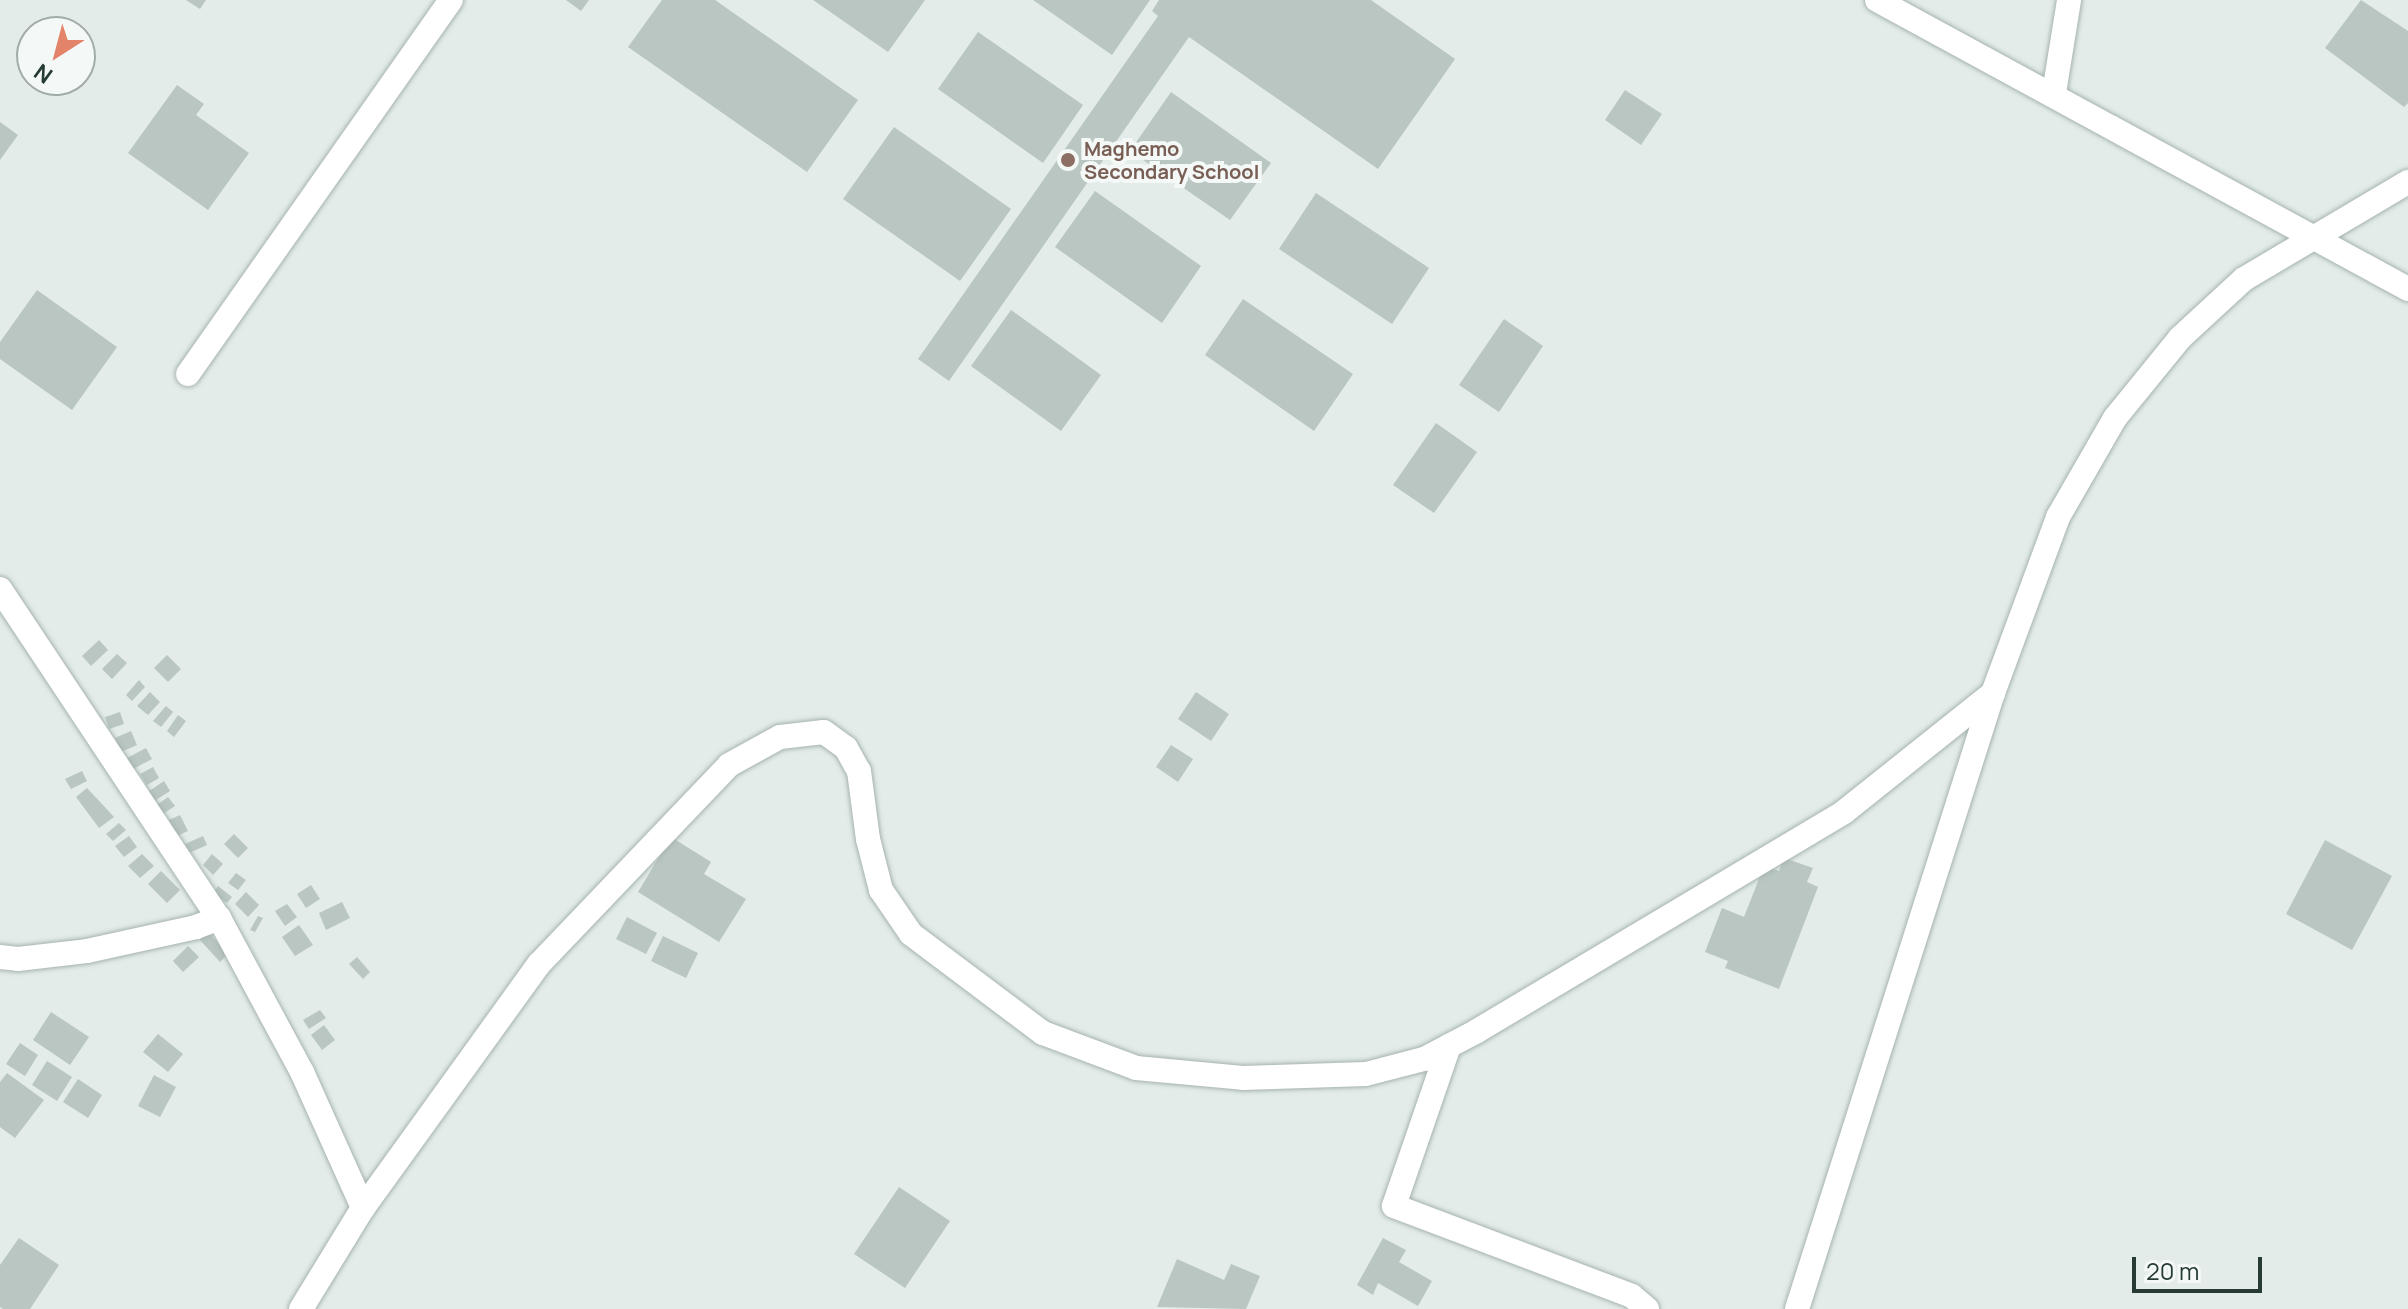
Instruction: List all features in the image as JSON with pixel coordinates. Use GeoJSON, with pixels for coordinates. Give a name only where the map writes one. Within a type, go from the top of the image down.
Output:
{"type":"FeatureCollection","features":[{"type":"Feature","properties":{"kind":"street"},"geometry":{"type":"LineString","coordinates":[[188,374],[451,0]]}},
{"type":"Feature","properties":{"kind":"street"},"geometry":{"type":"LineString","coordinates":[[1877,0],[2054,93],[2408,289]]}},
{"type":"Feature","properties":{"kind":"street"},"geometry":{"type":"LineString","coordinates":[[2054,93],[2069,0]]}},
{"type":"Feature","properties":{"kind":"street"},"geometry":{"type":"LineString","coordinates":[[1797,1309],[1993,693],[2058,517],[2115,418],[2180,338],[2244,279],[2315,240],[2408,182]]}},
{"type":"Feature","properties":{"kind":"street"},"geometry":{"type":"LineString","coordinates":[[0,589],[219,918],[302,1072],[363,1208]]}},
{"type":"Feature","properties":{"kind":"street"},"geometry":{"type":"LineString","coordinates":[[301,1309],[363,1208],[539,964],[729,765],[780,737],[824,732],[846,748],[859,771],[868,839],[881,890],[911,934],[1043,1033],[1136,1068],[1243,1078],[1366,1074],[1424,1059],[1449,1046],[1844,812],[1993,693]]}},
{"type":"Feature","properties":{"kind":"street"},"geometry":{"type":"LineString","coordinates":[[0,957],[18,959],[87,951],[196,927],[219,918]]}},
{"type":"Feature","properties":{"kind":"street"},"geometry":{"type":"LineString","coordinates":[[1449,1046],[1394,1206],[1632,1296],[1647,1309]]}},
{"type":"Feature","properties":{"kind":"building"},"geometry":{"type":"Polygon","coordinates":[[[186,0],[206,0],[200,9],[186,0]]]}},
{"type":"Feature","properties":{"kind":"building"},"geometry":{"type":"Polygon","coordinates":[[[566,0],[589,0],[581,11],[566,0]]]}},
{"type":"Feature","properties":{"kind":"building"},"geometry":{"type":"Polygon","coordinates":[[[662,0],[715,0],[858,100],[807,172],[628,47],[662,0]]]}},
{"type":"Feature","properties":{"kind":"building"},"geometry":{"type":"Polygon","coordinates":[[[813,0],[925,0],[888,52],[813,0]]]}},
{"type":"Feature","properties":{"kind":"building"},"geometry":{"type":"Polygon","coordinates":[[[1033,0],[1150,0],[1112,55],[1033,0]]]}},
{"type":"Feature","properties":{"kind":"building","name":"Maghemo Secondary School"},"geometry":{"type":"Polygon","coordinates":[[[1159,0],[1371,0],[1455,59],[1378,169],[1189,37],[949,381],[918,359],[1158,16],[1152,11],[1159,0]]]}},
{"type":"Feature","properties":{"kind":"building"},"geometry":{"type":"Polygon","coordinates":[[[2361,0],[2408,31],[2408,103],[2404,107],[2325,48],[2361,0]]]}},
{"type":"Feature","properties":{"kind":"building"},"geometry":{"type":"Polygon","coordinates":[[[978,32],[1083,105],[1043,163],[938,89],[978,32]]]}},
{"type":"Feature","properties":{"kind":"building"},"geometry":{"type":"Polygon","coordinates":[[[177,85],[204,104],[196,115],[249,153],[208,210],[128,153],[177,85]]]}},
{"type":"Feature","properties":{"kind":"building"},"geometry":{"type":"Polygon","coordinates":[[[1625,90],[1662,114],[1641,145],[1605,120],[1625,90]]]}},
{"type":"Feature","properties":{"kind":"building"},"geometry":{"type":"Polygon","coordinates":[[[1171,92],[1271,163],[1230,220],[1130,151],[1171,92]]]}},
{"type":"Feature","properties":{"kind":"building"},"geometry":{"type":"Polygon","coordinates":[[[0,122],[18,135],[0,160],[0,122]]]}},
{"type":"Feature","properties":{"kind":"building"},"geometry":{"type":"Polygon","coordinates":[[[894,127],[1011,209],[960,281],[843,199],[894,127]]]}},
{"type":"Feature","properties":{"kind":"building"},"geometry":{"type":"Polygon","coordinates":[[[1095,191],[1201,266],[1162,323],[1055,247],[1095,191]]]}},
{"type":"Feature","properties":{"kind":"building"},"geometry":{"type":"Polygon","coordinates":[[[1316,193],[1429,268],[1392,324],[1279,249],[1316,193]]]}},
{"type":"Feature","properties":{"kind":"building"},"geometry":{"type":"Polygon","coordinates":[[[37,290],[117,347],[72,410],[0,359],[0,342],[37,290]]]}},
{"type":"Feature","properties":{"kind":"building"},"geometry":{"type":"Polygon","coordinates":[[[1243,299],[1353,374],[1314,431],[1205,355],[1243,299]]]}},
{"type":"Feature","properties":{"kind":"building"},"geometry":{"type":"Polygon","coordinates":[[[1011,310],[1101,375],[1061,431],[971,366],[1011,310]]]}},
{"type":"Feature","properties":{"kind":"building"},"geometry":{"type":"Polygon","coordinates":[[[1504,319],[1543,346],[1499,412],[1459,385],[1504,319]]]}},
{"type":"Feature","properties":{"kind":"building"},"geometry":{"type":"Polygon","coordinates":[[[1436,423],[1477,452],[1434,513],[1393,485],[1436,423]]]}},
{"type":"Feature","properties":{"kind":"building"},"geometry":{"type":"Polygon","coordinates":[[[99,640],[108,650],[91,666],[82,656],[99,640]]]}},
{"type":"Feature","properties":{"kind":"building"},"geometry":{"type":"Polygon","coordinates":[[[117,654],[127,663],[112,679],[102,669],[117,654]]]}},
{"type":"Feature","properties":{"kind":"building"},"geometry":{"type":"Polygon","coordinates":[[[167,655],[181,669],[168,682],[154,668],[167,655]]]}},
{"type":"Feature","properties":{"kind":"building"},"geometry":{"type":"Polygon","coordinates":[[[139,680],[145,687],[132,701],[126,695],[139,680]]]}},
{"type":"Feature","properties":{"kind":"building"},"geometry":{"type":"Polygon","coordinates":[[[150,692],[160,702],[148,715],[137,706],[150,692]]]}},
{"type":"Feature","properties":{"kind":"building"},"geometry":{"type":"Polygon","coordinates":[[[1196,692],[1229,714],[1211,741],[1178,719],[1196,692]]]}},
{"type":"Feature","properties":{"kind":"building"},"geometry":{"type":"Polygon","coordinates":[[[166,706],[173,712],[161,727],[153,721],[166,706]]]}},
{"type":"Feature","properties":{"kind":"building"},"geometry":{"type":"Polygon","coordinates":[[[120,712],[124,724],[109,729],[105,717],[120,712]]]}},
{"type":"Feature","properties":{"kind":"building"},"geometry":{"type":"Polygon","coordinates":[[[178,715],[186,721],[174,737],[167,731],[178,715]]]}},
{"type":"Feature","properties":{"kind":"building"},"geometry":{"type":"Polygon","coordinates":[[[131,731],[137,745],[121,752],[115,738],[131,731]]]}},
{"type":"Feature","properties":{"kind":"building"},"geometry":{"type":"Polygon","coordinates":[[[1171,745],[1193,759],[1178,782],[1156,767],[1171,745]]]}},
{"type":"Feature","properties":{"kind":"building"},"geometry":{"type":"Polygon","coordinates":[[[146,748],[152,759],[133,769],[127,758],[146,748]]]}},
{"type":"Feature","properties":{"kind":"building"},"geometry":{"type":"Polygon","coordinates":[[[153,767],[159,778],[147,785],[140,774],[153,767]]]}},
{"type":"Feature","properties":{"kind":"building"},"geometry":{"type":"Polygon","coordinates":[[[82,771],[87,781],[71,789],[65,779],[82,771]]]}},
{"type":"Feature","properties":{"kind":"building"},"geometry":{"type":"Polygon","coordinates":[[[164,781],[170,791],[151,803],[145,794],[164,781]]]}},
{"type":"Feature","properties":{"kind":"building"},"geometry":{"type":"Polygon","coordinates":[[[87,788],[114,817],[99,828],[76,797],[87,788]]]}},
{"type":"Feature","properties":{"kind":"building"},"geometry":{"type":"Polygon","coordinates":[[[168,797],[175,806],[163,814],[157,805],[168,797]]]}},
{"type":"Feature","properties":{"kind":"building"},"geometry":{"type":"Polygon","coordinates":[[[180,815],[188,831],[177,836],[169,820],[180,815]]]}},
{"type":"Feature","properties":{"kind":"building"},"geometry":{"type":"Polygon","coordinates":[[[119,823],[126,830],[113,841],[106,834],[119,823]]]}},
{"type":"Feature","properties":{"kind":"building"},"geometry":{"type":"Polygon","coordinates":[[[234,834],[248,848],[238,858],[224,844],[234,834]]]}},
{"type":"Feature","properties":{"kind":"building"},"geometry":{"type":"Polygon","coordinates":[[[129,836],[137,847],[124,857],[115,846],[129,836]]]}},
{"type":"Feature","properties":{"kind":"building"},"geometry":{"type":"Polygon","coordinates":[[[203,836],[207,845],[189,853],[185,844],[203,836]]]}},
{"type":"Feature","properties":{"kind":"building"},"geometry":{"type":"Polygon","coordinates":[[[671,837],[711,862],[704,874],[746,899],[719,942],[638,892],[671,837]]]}},
{"type":"Feature","properties":{"kind":"building"},"geometry":{"type":"Polygon","coordinates":[[[2325,840],[2392,876],[2352,950],[2286,914],[2325,840]]]}},
{"type":"Feature","properties":{"kind":"building"},"geometry":{"type":"Polygon","coordinates":[[[142,854],[154,866],[140,878],[128,866],[142,854]]]}},
{"type":"Feature","properties":{"kind":"building"},"geometry":{"type":"Polygon","coordinates":[[[212,854],[223,864],[213,875],[203,865],[212,854]]]}},
{"type":"Feature","properties":{"kind":"building"},"geometry":{"type":"Polygon","coordinates":[[[1784,858],[1813,868],[1807,882],[1818,887],[1779,989],[1725,968],[1728,961],[1705,952],[1722,908],[1744,917],[1764,866],[1779,871],[1784,858]]]}},
{"type":"Feature","properties":{"kind":"building"},"geometry":{"type":"Polygon","coordinates":[[[161,871],[180,890],[167,903],[148,884],[161,871]]]}},
{"type":"Feature","properties":{"kind":"building"},"geometry":{"type":"Polygon","coordinates":[[[236,873],[246,880],[238,890],[228,883],[236,873]]]}},
{"type":"Feature","properties":{"kind":"building"},"geometry":{"type":"Polygon","coordinates":[[[311,885],[320,899],[306,908],[297,894],[311,885]]]}},
{"type":"Feature","properties":{"kind":"building"},"geometry":{"type":"Polygon","coordinates":[[[218,886],[232,897],[227,903],[213,893],[218,886]]]}},
{"type":"Feature","properties":{"kind":"building"},"geometry":{"type":"Polygon","coordinates":[[[246,892],[259,905],[248,917],[235,904],[246,892]]]}},
{"type":"Feature","properties":{"kind":"building"},"geometry":{"type":"Polygon","coordinates":[[[342,902],[350,918],[326,930],[319,913],[342,902]]]}},
{"type":"Feature","properties":{"kind":"building"},"geometry":{"type":"Polygon","coordinates":[[[287,904],[297,917],[285,926],[275,911],[287,904]]]}},
{"type":"Feature","properties":{"kind":"building"},"geometry":{"type":"Polygon","coordinates":[[[258,916],[263,918],[255,932],[250,930],[258,916]]]}},
{"type":"Feature","properties":{"kind":"building"},"geometry":{"type":"Polygon","coordinates":[[[627,917],[657,933],[646,954],[616,939],[627,917]]]}},
{"type":"Feature","properties":{"kind":"building"},"geometry":{"type":"Polygon","coordinates":[[[299,925],[313,945],[295,956],[282,937],[299,925]]]}},
{"type":"Feature","properties":{"kind":"building"},"geometry":{"type":"Polygon","coordinates":[[[208,932],[228,954],[220,962],[200,940],[208,932]]]}},
{"type":"Feature","properties":{"kind":"building"},"geometry":{"type":"Polygon","coordinates":[[[663,936],[698,953],[686,978],[651,961],[663,936]]]}},
{"type":"Feature","properties":{"kind":"building"},"geometry":{"type":"Polygon","coordinates":[[[188,946],[199,957],[183,972],[173,961],[188,946]]]}},
{"type":"Feature","properties":{"kind":"building"},"geometry":{"type":"Polygon","coordinates":[[[357,957],[370,972],[363,979],[349,964],[357,957]]]}},
{"type":"Feature","properties":{"kind":"building"},"geometry":{"type":"Polygon","coordinates":[[[320,1010],[326,1018],[309,1029],[303,1020],[320,1010]]]}},
{"type":"Feature","properties":{"kind":"building"},"geometry":{"type":"Polygon","coordinates":[[[51,1012],[89,1037],[70,1065],[33,1040],[51,1012]]]}},
{"type":"Feature","properties":{"kind":"building"},"geometry":{"type":"Polygon","coordinates":[[[324,1025],[335,1040],[322,1050],[311,1035],[324,1025]]]}},
{"type":"Feature","properties":{"kind":"building"},"geometry":{"type":"Polygon","coordinates":[[[158,1034],[183,1054],[168,1072],[143,1052],[158,1034]]]}},
{"type":"Feature","properties":{"kind":"building"},"geometry":{"type":"Polygon","coordinates":[[[20,1043],[38,1055],[25,1076],[6,1064],[20,1043]]]}},
{"type":"Feature","properties":{"kind":"building"},"geometry":{"type":"Polygon","coordinates":[[[47,1061],[72,1077],[57,1101],[32,1085],[47,1061]]]}},
{"type":"Feature","properties":{"kind":"building"},"geometry":{"type":"Polygon","coordinates":[[[7,1073],[44,1100],[15,1138],[0,1127],[0,1082],[7,1073]]]}},
{"type":"Feature","properties":{"kind":"building"},"geometry":{"type":"Polygon","coordinates":[[[154,1075],[176,1087],[160,1117],[138,1106],[154,1075]]]}},
{"type":"Feature","properties":{"kind":"building"},"geometry":{"type":"Polygon","coordinates":[[[78,1079],[102,1095],[88,1118],[63,1102],[78,1079]]]}},
{"type":"Feature","properties":{"kind":"building"},"geometry":{"type":"Polygon","coordinates":[[[899,1187],[950,1221],[905,1288],[854,1254],[899,1187]]]}},
{"type":"Feature","properties":{"kind":"building"},"geometry":{"type":"Polygon","coordinates":[[[19,1238],[59,1265],[30,1309],[3,1309],[0,1307],[0,1265],[19,1238]]]}},
{"type":"Feature","properties":{"kind":"building"},"geometry":{"type":"Polygon","coordinates":[[[1383,1238],[1406,1250],[1399,1262],[1432,1281],[1418,1306],[1378,1283],[1373,1295],[1357,1285],[1383,1238]]]}},
{"type":"Feature","properties":{"kind":"building"},"geometry":{"type":"Polygon","coordinates":[[[1177,1259],[1224,1280],[1231,1264],[1260,1276],[1246,1309],[1157,1307],[1177,1259]]]}},
{"type":"Feature","properties":{"kind":"place","name":"Maghemo Secondary School"},"geometry":{"type":"Point","coordinates":[1068,160]}}]}
